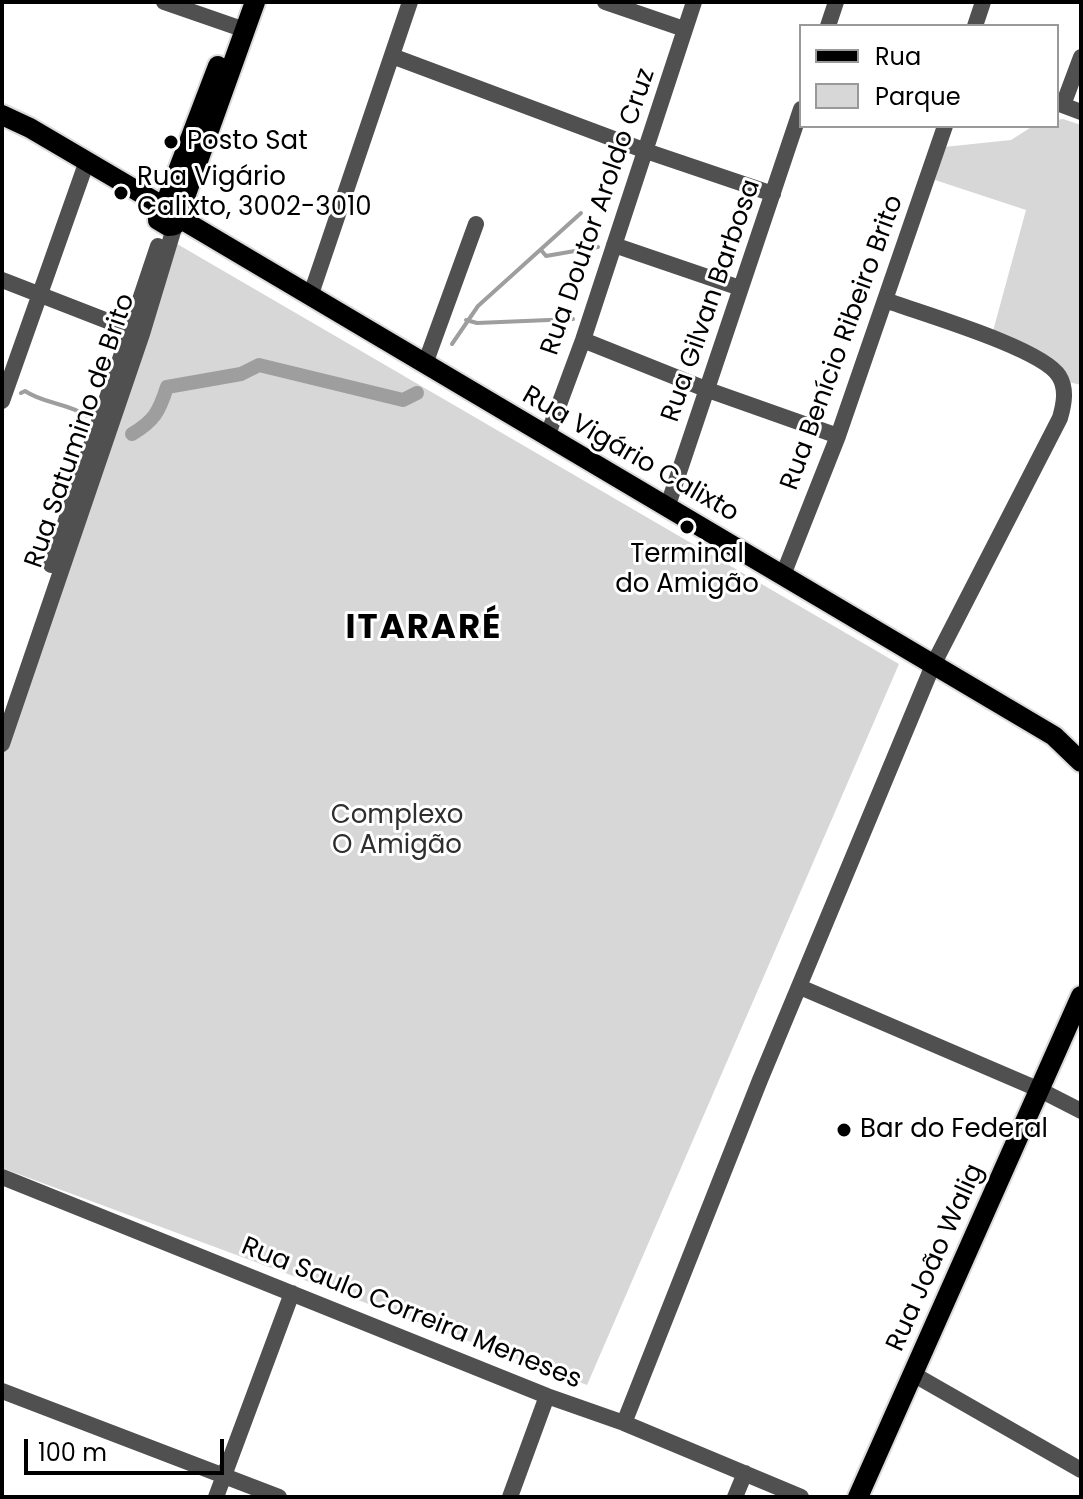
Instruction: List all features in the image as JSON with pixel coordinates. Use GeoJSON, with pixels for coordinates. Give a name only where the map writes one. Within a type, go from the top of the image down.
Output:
{"type":"FeatureCollection","features":[{"type":"Feature","properties":{"kind":"main road","name":"Rua Satumino de Brito"},"geometry":{"type":"LineString","coordinates":[[239,28],[241,2]]}},
{"type":"Feature","properties":{"kind":"main road","name":"Rua Satumino de Brito"},"geometry":{"type":"LineString","coordinates":[[171,214],[239,28],[255,2]]}},
{"type":"Feature","properties":{"kind":"main road","name":"Rua Vigário Calixto"},"geometry":{"type":"LineString","coordinates":[[2,115],[87,161],[171,214],[1054,736],[1081,762]]}},
{"type":"Feature","properties":{"kind":"main road","name":"Rua Vigário Calixto"},"geometry":{"type":"LineString","coordinates":[[1054,736],[1081,742]]}},
{"type":"Feature","properties":{"kind":"main road","name":"Rua João Walig"},"geometry":{"type":"LineString","coordinates":[[858,1497],[1081,996]]}},
{"type":"Feature","properties":{"kind":"street"},"geometry":{"type":"LineString","coordinates":[[164,2],[239,28]]}},
{"type":"Feature","properties":{"kind":"street"},"geometry":{"type":"LineString","coordinates":[[311,294],[410,2]]}},
{"type":"Feature","properties":{"kind":"street"},"geometry":{"type":"LineString","coordinates":[[605,2],[684,29]]}},
{"type":"Feature","properties":{"kind":"street","name":"Rua Doutor Aroldo Cruz"},"geometry":{"type":"LineString","coordinates":[[547,437],[583,340],[694,2]]}},
{"type":"Feature","properties":{"kind":"street"},"geometry":{"type":"LineString","coordinates":[[829,24],[836,2]]}},
{"type":"Feature","properties":{"kind":"street"},"geometry":{"type":"LineString","coordinates":[[976,24],[983,2]]}},
{"type":"Feature","properties":{"kind":"street"},"geometry":{"type":"LineString","coordinates":[[392,56],[646,151],[773,194]]}},
{"type":"Feature","properties":{"kind":"street"},"geometry":{"type":"LineString","coordinates":[[1081,57],[1060,104],[1081,112]]}},
{"type":"Feature","properties":{"kind":"street","name":"Rua Gilvan Barbosa"},"geometry":{"type":"LineString","coordinates":[[667,508],[799,115]]}},
{"type":"Feature","properties":{"kind":"street","name":"Rua Benício Ribeiro Brito"},"geometry":{"type":"LineString","coordinates":[[783,575],[838,436],[944,128]]}},
{"type":"Feature","properties":{"kind":"street"},"geometry":{"type":"LineString","coordinates":[[2,401],[87,161]]}},
{"type":"Feature","properties":{"kind":"street","name":"Rua Satumino de Brito"},"geometry":{"type":"LineString","coordinates":[[2,744],[137,332],[171,214]]}},
{"type":"Feature","properties":{"kind":"street"},"geometry":{"type":"LineString","coordinates":[[425,364],[476,224]]}},
{"type":"Feature","properties":{"kind":"street"},"geometry":{"type":"LineString","coordinates":[[614,245],[740,288]]}},
{"type":"Feature","properties":{"kind":"street"},"geometry":{"type":"LineString","coordinates":[[2,280],[137,332]]}},
{"type":"Feature","properties":{"kind":"street"},"geometry":{"type":"LineString","coordinates":[[624,1423],[933,665],[1063,407],[1063,387],[1050,366],[982,335],[885,300]]}},
{"type":"Feature","properties":{"kind":"street","name":"Rua Satumino de Brito"},"geometry":{"type":"LineString","coordinates":[[2,712],[137,332]]}},
{"type":"Feature","properties":{"kind":"street"},"geometry":{"type":"LineString","coordinates":[[583,340],[708,390],[838,436]]}},
{"type":"Feature","properties":{"kind":"street"},"geometry":{"type":"LineString","coordinates":[[800,987],[1040,1090],[1081,1111]]}},
{"type":"Feature","properties":{"kind":"street","name":"Rua Saulo Correira Meneses"},"geometry":{"type":"LineString","coordinates":[[2,1177],[547,1396],[624,1423],[801,1497]]}},
{"type":"Feature","properties":{"kind":"street"},"geometry":{"type":"LineString","coordinates":[[216,1497],[292,1293]]}},
{"type":"Feature","properties":{"kind":"street"},"geometry":{"type":"LineString","coordinates":[[913,1374],[1081,1470]]}},
{"type":"Feature","properties":{"kind":"street"},"geometry":{"type":"LineString","coordinates":[[2,1391],[279,1497]]}},
{"type":"Feature","properties":{"kind":"street"},"geometry":{"type":"LineString","coordinates":[[510,1497],[547,1396]]}},
{"type":"Feature","properties":{"kind":"street"},"geometry":{"type":"LineString","coordinates":[[735,1497],[745,1473]]}},
{"type":"Feature","properties":{"kind":"green space"},"geometry":{"type":"Polygon","coordinates":[[[1059,120],[1081,125],[1081,385],[1069,382],[993,331],[1026,210],[935,180],[944,147],[1011,140],[1030,128],[1059,128],[1059,120]]]}},
{"type":"Feature","properties":{"kind":"green space","name":"Complexo O Amigão"},"geometry":{"type":"Polygon","coordinates":[[[172,241],[899,664],[587,1385],[2,1168],[2,743],[172,241]]]}},
{"type":"Feature","properties":{"kind":"waterway"},"geometry":{"type":"LineString","coordinates":[[452,344],[478,306],[581,213]]}},
{"type":"Feature","properties":{"kind":"waterway"},"geometry":{"type":"LineString","coordinates":[[541,250],[546,256],[598,247]]}},
{"type":"Feature","properties":{"kind":"waterway"},"geometry":{"type":"LineString","coordinates":[[466,320],[477,323],[573,319]]}},
{"type":"Feature","properties":{"kind":"waterway"},"geometry":{"type":"LineString","coordinates":[[132,434],[155,415],[167,387],[241,374],[259,365],[403,400],[417,393]]}},
{"type":"Feature","properties":{"kind":"waterway"},"geometry":{"type":"LineString","coordinates":[[21,393],[25,391],[87,416],[95,414]]}},
{"type":"Feature","properties":{"kind":"place","name":"Posto Sat"},"geometry":{"type":"Point","coordinates":[171,142]}},
{"type":"Feature","properties":{"kind":"place","name":"Rua Vigário Calixto, 3002-3010"},"geometry":{"type":"Point","coordinates":[121,193]}},
{"type":"Feature","properties":{"kind":"place","name":"Terminal do Amigão"},"geometry":{"type":"Point","coordinates":[687,527]}},
{"type":"Feature","properties":{"kind":"place","name":"Bar do Federal"},"geometry":{"type":"Point","coordinates":[844,1130]}},
{"type":"Feature","properties":{"kind":"district","name":"ITARARÉ"},"geometry":{"type":"Point","coordinates":[424,629]}}]}
